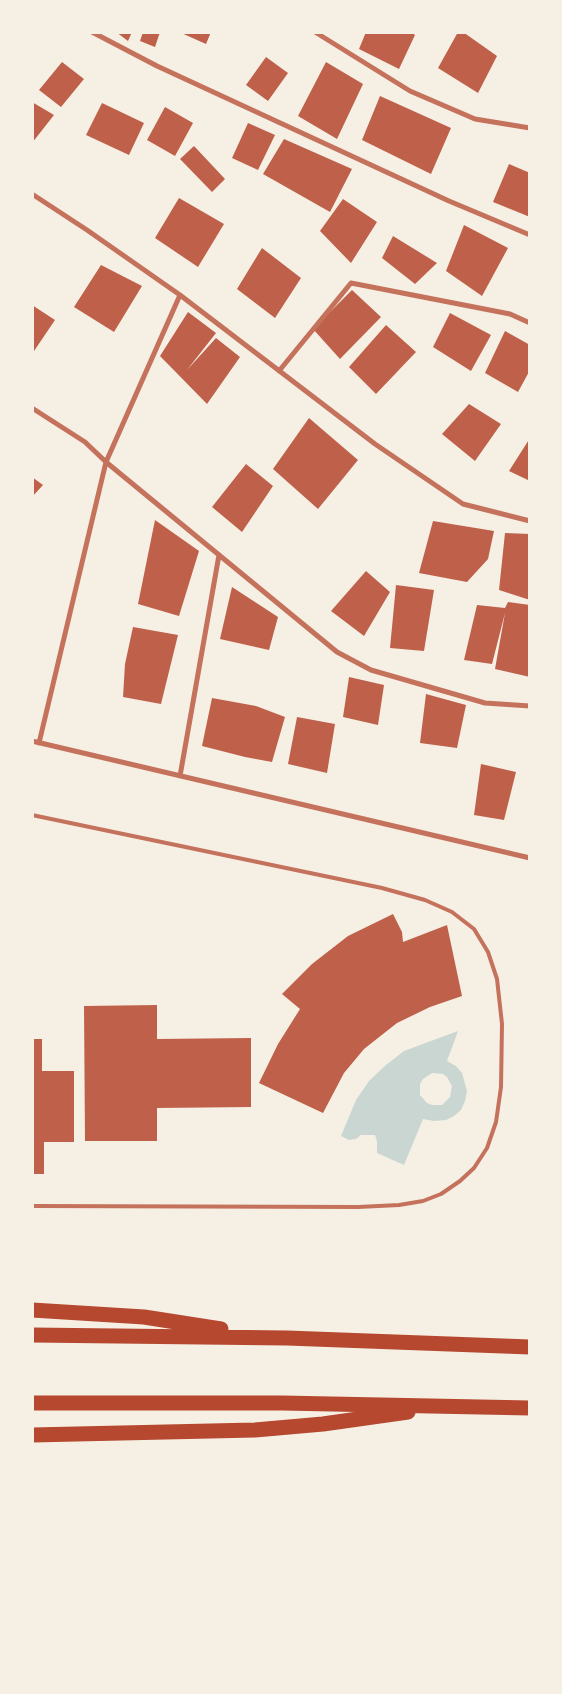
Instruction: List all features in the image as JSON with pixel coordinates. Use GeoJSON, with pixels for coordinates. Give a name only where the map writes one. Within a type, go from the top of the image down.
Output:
{"type":"FeatureCollection","features":[{"type":"Feature","properties":{"kind":"highway"},"geometry":{"type":"LineString","coordinates":[[32,1310],[144,1318],[287,1338]]}},
{"type":"Feature","properties":{"kind":"highway"},"geometry":{"type":"LineString","coordinates":[[32,1335],[287,1338],[530,1347]]}},
{"type":"Feature","properties":{"kind":"highway"},"geometry":{"type":"LineString","coordinates":[[32,1403],[282,1403],[530,1408]]}},
{"type":"Feature","properties":{"kind":"highway"},"geometry":{"type":"LineString","coordinates":[[32,1435],[255,1430],[323,1424],[451,1405]]}},
{"type":"Feature","properties":{"kind":"street"},"geometry":{"type":"LineString","coordinates":[[92,32],[174,75],[449,201],[530,235]]}},
{"type":"Feature","properties":{"kind":"street"},"geometry":{"type":"LineString","coordinates":[[315,32],[410,91],[475,119],[530,128]]}},
{"type":"Feature","properties":{"kind":"street"},"geometry":{"type":"LineString","coordinates":[[32,194],[180,295],[375,444],[463,504],[530,521]]}},
{"type":"Feature","properties":{"kind":"street"},"geometry":{"type":"LineString","coordinates":[[279,371],[351,283],[510,314],[530,323]]}},
{"type":"Feature","properties":{"kind":"street"},"geometry":{"type":"LineString","coordinates":[[39,743],[106,462],[180,295]]}},
{"type":"Feature","properties":{"kind":"street"},"geometry":{"type":"LineString","coordinates":[[32,408],[85,442],[106,462],[337,652],[371,670],[485,703],[530,706]]}},
{"type":"Feature","properties":{"kind":"street"},"geometry":{"type":"LineString","coordinates":[[180,776],[219,555]]}},
{"type":"Feature","properties":{"kind":"street"},"geometry":{"type":"LineString","coordinates":[[32,742],[530,858]]}},
{"type":"Feature","properties":{"kind":"lane"},"geometry":{"type":"LineString","coordinates":[[32,815],[382,888],[425,900],[452,912],[474,929],[488,952],[497,979],[502,1033],[501,1087],[496,1122],[487,1148],[474,1168],[460,1181],[441,1194],[423,1201],[399,1205],[358,1207],[32,1206]]}},
{"type":"Feature","properties":{"kind":"shaded area"},"geometry":{"type":"Polygon","coordinates":[[[458,1031],[447,1061],[456,1066],[462,1073],[467,1091],[461,1110],[454,1116],[446,1120],[434,1121],[423,1119],[404,1165],[377,1153],[375,1135],[361,1135],[356,1139],[349,1140],[341,1136],[356,1100],[369,1081],[404,1051],[458,1031]],[[432,1073],[423,1079],[420,1084],[420,1095],[427,1103],[442,1105],[450,1097],[452,1086],[443,1074],[432,1073]]]}},
{"type":"Feature","properties":{"kind":"building"},"geometry":{"type":"Polygon","coordinates":[[[116,32],[132,32],[128,41],[116,32]]]}},
{"type":"Feature","properties":{"kind":"building"},"geometry":{"type":"Polygon","coordinates":[[[143,32],[160,32],[155,47],[140,41],[143,32]]]}},
{"type":"Feature","properties":{"kind":"building"},"geometry":{"type":"Polygon","coordinates":[[[179,32],[211,32],[206,44],[179,32]]]}},
{"type":"Feature","properties":{"kind":"building"},"geometry":{"type":"Polygon","coordinates":[[[366,32],[411,32],[415,35],[399,69],[359,49],[366,32]]]}},
{"type":"Feature","properties":{"kind":"building"},"geometry":{"type":"Polygon","coordinates":[[[458,32],[463,32],[497,56],[478,93],[438,68],[458,32]]]}},
{"type":"Feature","properties":{"kind":"building"},"geometry":{"type":"Polygon","coordinates":[[[266,57],[288,73],[268,101],[246,85],[266,57]]]}},
{"type":"Feature","properties":{"kind":"building"},"geometry":{"type":"Polygon","coordinates":[[[62,62],[84,79],[61,107],[39,90],[62,62]]]}},
{"type":"Feature","properties":{"kind":"building"},"geometry":{"type":"Polygon","coordinates":[[[326,62],[363,84],[337,139],[298,116],[326,62]]]}},
{"type":"Feature","properties":{"kind":"building"},"geometry":{"type":"Polygon","coordinates":[[[380,96],[451,128],[431,174],[362,140],[380,96]]]}},
{"type":"Feature","properties":{"kind":"building"},"geometry":{"type":"Polygon","coordinates":[[[32,102],[54,115],[32,143],[32,102]]]}},
{"type":"Feature","properties":{"kind":"building"},"geometry":{"type":"Polygon","coordinates":[[[102,103],[144,123],[129,155],[86,135],[102,103]]]}},
{"type":"Feature","properties":{"kind":"building"},"geometry":{"type":"Polygon","coordinates":[[[165,107],[193,123],[175,156],[147,140],[165,107]]]}},
{"type":"Feature","properties":{"kind":"building"},"geometry":{"type":"Polygon","coordinates":[[[248,123],[275,135],[258,170],[232,158],[248,123]]]}},
{"type":"Feature","properties":{"kind":"building"},"geometry":{"type":"Polygon","coordinates":[[[284,139],[352,169],[330,212],[263,174],[284,139]]]}},
{"type":"Feature","properties":{"kind":"building"},"geometry":{"type":"Polygon","coordinates":[[[194,146],[225,179],[212,192],[180,159],[194,146]]]}},
{"type":"Feature","properties":{"kind":"building"},"geometry":{"type":"Polygon","coordinates":[[[509,164],[530,173],[530,217],[493,202],[509,164]]]}},
{"type":"Feature","properties":{"kind":"building"},"geometry":{"type":"Polygon","coordinates":[[[179,198],[224,224],[198,267],[155,238],[179,198]]]}},
{"type":"Feature","properties":{"kind":"building"},"geometry":{"type":"Polygon","coordinates":[[[343,199],[377,222],[351,263],[320,231],[343,199]]]}},
{"type":"Feature","properties":{"kind":"building"},"geometry":{"type":"Polygon","coordinates":[[[464,225],[508,248],[482,296],[446,271],[464,225]]]}},
{"type":"Feature","properties":{"kind":"building"},"geometry":{"type":"Polygon","coordinates":[[[393,236],[437,263],[415,284],[382,258],[393,236]]]}},
{"type":"Feature","properties":{"kind":"building"},"geometry":{"type":"Polygon","coordinates":[[[262,248],[301,278],[275,318],[237,289],[262,248]]]}},
{"type":"Feature","properties":{"kind":"building"},"geometry":{"type":"Polygon","coordinates":[[[101,265],[142,286],[114,332],[74,307],[101,265]]]}},
{"type":"Feature","properties":{"kind":"building"},"geometry":{"type":"Polygon","coordinates":[[[352,290],[381,317],[340,359],[313,329],[352,290]]]}},
{"type":"Feature","properties":{"kind":"building"},"geometry":{"type":"Polygon","coordinates":[[[32,305],[55,320],[32,354],[32,305]]]}},
{"type":"Feature","properties":{"kind":"building"},"geometry":{"type":"Polygon","coordinates":[[[188,312],[216,333],[187,370],[216,338],[240,357],[207,404],[160,356],[188,312]]]}},
{"type":"Feature","properties":{"kind":"building"},"geometry":{"type":"Polygon","coordinates":[[[450,313],[491,335],[471,371],[433,347],[450,313]]]}},
{"type":"Feature","properties":{"kind":"building"},"geometry":{"type":"Polygon","coordinates":[[[386,325],[416,352],[376,394],[349,367],[386,325]]]}},
{"type":"Feature","properties":{"kind":"building"},"geometry":{"type":"Polygon","coordinates":[[[505,331],[530,345],[530,370],[518,392],[485,373],[505,331]]]}},
{"type":"Feature","properties":{"kind":"building"},"geometry":{"type":"Polygon","coordinates":[[[469,404],[501,424],[475,461],[442,434],[469,404]]]}},
{"type":"Feature","properties":{"kind":"building"},"geometry":{"type":"Polygon","coordinates":[[[309,418],[358,460],[318,509],[273,469],[309,418]]]}},
{"type":"Feature","properties":{"kind":"building"},"geometry":{"type":"Polygon","coordinates":[[[530,438],[530,481],[509,471],[530,438]]]}},
{"type":"Feature","properties":{"kind":"building"},"geometry":{"type":"Polygon","coordinates":[[[246,464],[273,486],[242,532],[212,507],[246,464]]]}},
{"type":"Feature","properties":{"kind":"building"},"geometry":{"type":"Polygon","coordinates":[[[32,477],[43,485],[32,497],[32,477]]]}},
{"type":"Feature","properties":{"kind":"building"},"geometry":{"type":"Polygon","coordinates":[[[155,520],[199,551],[179,616],[138,604],[155,520]]]}},
{"type":"Feature","properties":{"kind":"building"},"geometry":{"type":"Polygon","coordinates":[[[433,521],[494,531],[488,559],[467,582],[419,573],[433,521]]]}},
{"type":"Feature","properties":{"kind":"building"},"geometry":{"type":"Polygon","coordinates":[[[505,533],[530,534],[530,600],[499,590],[505,533]]]}},
{"type":"Feature","properties":{"kind":"building"},"geometry":{"type":"Polygon","coordinates":[[[366,571],[390,592],[364,636],[331,611],[366,571]]]}},
{"type":"Feature","properties":{"kind":"building"},"geometry":{"type":"Polygon","coordinates":[[[396,585],[434,590],[424,651],[390,648],[396,585]]]}},
{"type":"Feature","properties":{"kind":"building"},"geometry":{"type":"Polygon","coordinates":[[[232,587],[278,617],[269,650],[220,639],[232,587]]]}},
{"type":"Feature","properties":{"kind":"building"},"geometry":{"type":"Polygon","coordinates":[[[508,602],[530,605],[530,677],[495,669],[505,613],[492,664],[464,660],[477,605],[505,608],[508,602]]]}},
{"type":"Feature","properties":{"kind":"building"},"geometry":{"type":"Polygon","coordinates":[[[133,627],[178,635],[161,704],[123,697],[125,664],[133,627]]]}},
{"type":"Feature","properties":{"kind":"building"},"geometry":{"type":"Polygon","coordinates":[[[349,677],[384,685],[378,725],[343,717],[349,677]]]}},
{"type":"Feature","properties":{"kind":"building"},"geometry":{"type":"Polygon","coordinates":[[[426,694],[466,705],[457,748],[420,743],[426,694]]]}},
{"type":"Feature","properties":{"kind":"building"},"geometry":{"type":"Polygon","coordinates":[[[212,698],[256,706],[285,717],[272,762],[202,746],[212,698]]]}},
{"type":"Feature","properties":{"kind":"building"},"geometry":{"type":"Polygon","coordinates":[[[297,717],[335,724],[327,773],[288,764],[297,717]]]}},
{"type":"Feature","properties":{"kind":"building"},"geometry":{"type":"Polygon","coordinates":[[[481,764],[516,772],[504,820],[474,815],[481,764]]]}},
{"type":"Feature","properties":{"kind":"building"},"geometry":{"type":"Polygon","coordinates":[[[393,914],[402,932],[403,942],[447,925],[462,996],[430,1007],[397,1023],[364,1049],[344,1073],[323,1113],[259,1083],[278,1044],[300,1009],[282,994],[312,964],[348,936],[393,914]]]}},
{"type":"Feature","properties":{"kind":"building"},"geometry":{"type":"Polygon","coordinates":[[[157,1005],[157,1039],[251,1038],[251,1107],[157,1108],[157,1141],[85,1141],[84,1006],[157,1005]]]}},
{"type":"Feature","properties":{"kind":"building"},"geometry":{"type":"Polygon","coordinates":[[[32,1039],[42,1039],[42,1071],[74,1071],[74,1142],[44,1142],[44,1174],[32,1174],[32,1039]]]}}]}
